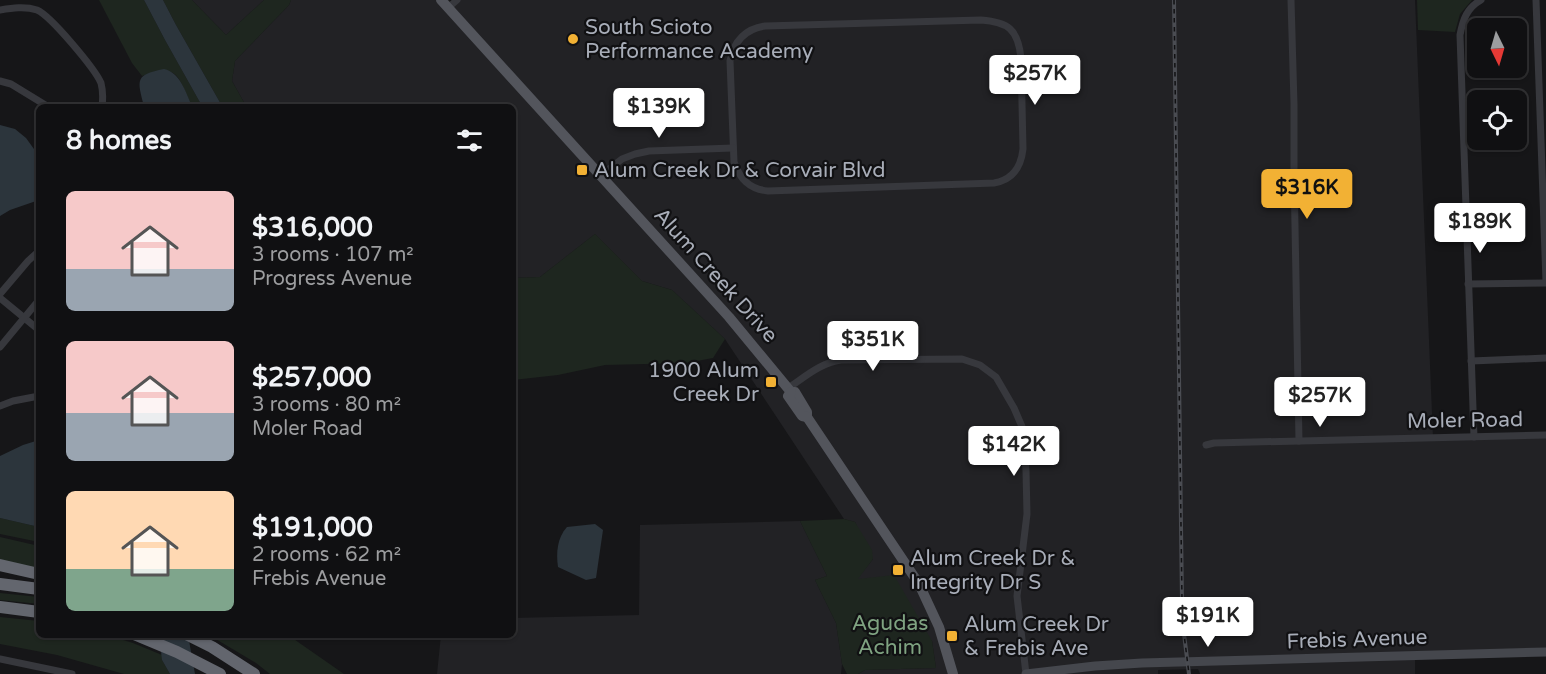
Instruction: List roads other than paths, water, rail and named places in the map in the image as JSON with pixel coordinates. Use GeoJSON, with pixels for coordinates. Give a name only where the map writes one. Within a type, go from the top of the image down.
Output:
{"type":"FeatureCollection","features":[{"type":"Feature","properties":{"kind":"highway"},"geometry":{"type":"LineString","coordinates":[[0,565],[36,573]]}},
{"type":"Feature","properties":{"kind":"highway"},"geometry":{"type":"LineString","coordinates":[[0,584],[36,589]]}},
{"type":"Feature","properties":{"kind":"highway"},"geometry":{"type":"LineString","coordinates":[[0,607],[36,612]]}},
{"type":"Feature","properties":{"kind":"highway"},"geometry":{"type":"LineString","coordinates":[[142,638],[219,673]]}},
{"type":"Feature","properties":{"kind":"highway"},"geometry":{"type":"LineString","coordinates":[[194,638],[254,674]]}},
{"type":"Feature","properties":{"kind":"main road","name":"Alum Creek Drive"},"geometry":{"type":"LineString","coordinates":[[444,4],[729,317],[789,390],[795,392],[807,412],[807,417],[919,584],[939,627],[953,674]]}},
{"type":"Feature","properties":{"kind":"main road","name":"Frebis Avenue"},"geometry":{"type":"LineString","coordinates":[[1026,674],[1142,663],[1546,652]]}},
{"type":"Feature","properties":{"kind":"street"},"geometry":{"type":"LineString","coordinates":[[444,4],[457,0]]}},
{"type":"Feature","properties":{"kind":"street"},"geometry":{"type":"LineString","coordinates":[[1291,0],[1299,441]]}},
{"type":"Feature","properties":{"kind":"street"},"geometry":{"type":"LineString","coordinates":[[1474,437],[1460,35],[1462,22],[1470,8],[1481,0]]}},
{"type":"Feature","properties":{"kind":"street"},"geometry":{"type":"LineString","coordinates":[[1468,284],[1546,282],[1536,0]]}},
{"type":"Feature","properties":{"kind":"street"},"geometry":{"type":"LineString","coordinates":[[0,10],[32,9],[43,13],[52,21],[98,78],[101,85],[102,104]]}},
{"type":"Feature","properties":{"kind":"street"},"geometry":{"type":"LineString","coordinates":[[981,20],[998,21],[1012,31],[1020,43],[1023,149],[1020,164],[1011,176],[1003,181],[768,191],[747,184],[738,174],[734,148],[730,61],[734,47],[743,35],[753,28],[981,20]]}},
{"type":"Feature","properties":{"kind":"street"},"geometry":{"type":"LineString","coordinates":[[0,81],[11,84],[44,104]]}},
{"type":"Feature","properties":{"kind":"street"},"geometry":{"type":"LineString","coordinates":[[600,176],[622,159],[634,154],[650,151],[734,148]]}},
{"type":"Feature","properties":{"kind":"street"},"geometry":{"type":"LineString","coordinates":[[36,254],[0,296],[36,328]]}},
{"type":"Feature","properties":{"kind":"street"},"geometry":{"type":"LineString","coordinates":[[0,347],[36,304]]}},
{"type":"Feature","properties":{"kind":"street"},"geometry":{"type":"LineString","coordinates":[[789,390],[812,371],[829,362],[841,360],[962,358],[980,365],[996,377],[1018,416],[1023,435],[1027,514],[1017,596],[1026,674]]}},
{"type":"Feature","properties":{"kind":"street"},"geometry":{"type":"LineString","coordinates":[[1471,361],[1546,358]]}},
{"type":"Feature","properties":{"kind":"street"},"geometry":{"type":"LineString","coordinates":[[0,406],[36,397]]}},
{"type":"Feature","properties":{"kind":"street","name":"Moler Road"},"geometry":{"type":"LineString","coordinates":[[1206,445],[1546,435]]}},
{"type":"Feature","properties":{"kind":"street"},"geometry":{"type":"LineString","coordinates":[[0,659],[72,674]]}},
{"type":"Feature","properties":{"kind":"railway"},"geometry":{"type":"LineString","coordinates":[[1174,0],[1182,601],[1189,674]]}},
{"type":"Feature","properties":{"kind":"place","name":"South Scioto Performance Academy"},"geometry":{"type":"Point","coordinates":[573,39]}},
{"type":"Feature","properties":{"kind":"place","name":"Alum Creek Dr & Corvair Blvd"},"geometry":{"type":"Point","coordinates":[582,170]}},
{"type":"Feature","properties":{"kind":"place","name":"1900 Alum Creek Dr"},"geometry":{"type":"Point","coordinates":[771,382]}},
{"type":"Feature","properties":{"kind":"place","name":"Alum Creek Dr & Integrity Dr S"},"geometry":{"type":"Point","coordinates":[898,570]}},
{"type":"Feature","properties":{"kind":"place","name":"Alum Creek Dr & Frebis Ave"},"geometry":{"type":"Point","coordinates":[952,636]}},
{"type":"Feature","properties":{"kind":"park label","name":"Agudas Achim"},"geometry":{"type":"Point","coordinates":[890,635]}}]}
